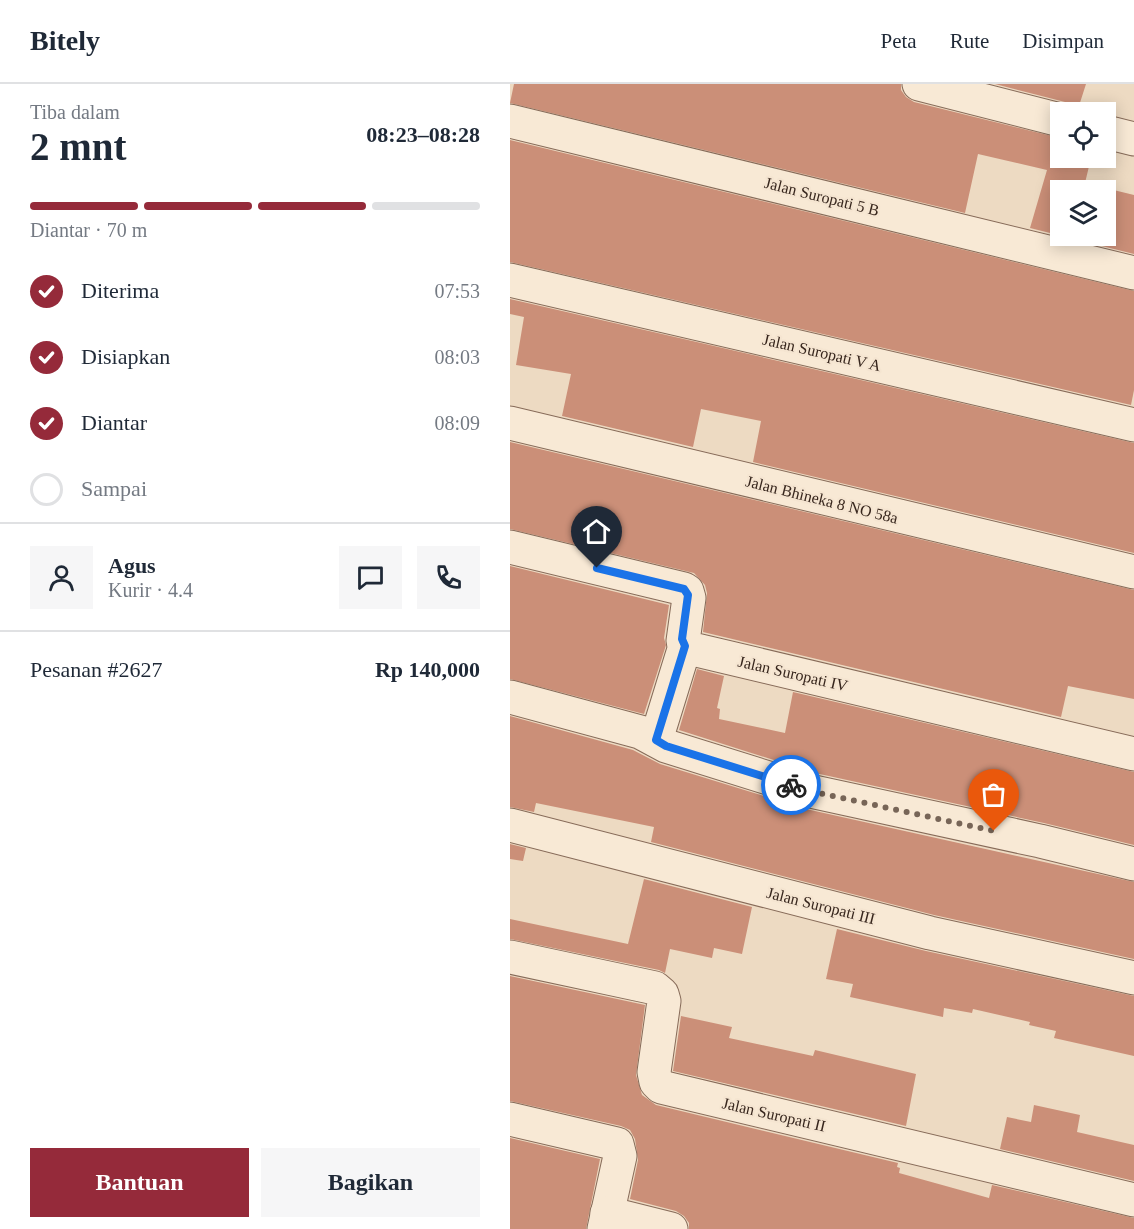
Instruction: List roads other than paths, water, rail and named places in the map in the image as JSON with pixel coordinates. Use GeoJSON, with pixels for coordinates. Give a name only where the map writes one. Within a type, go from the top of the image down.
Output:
{"type":"FeatureCollection","features":[{"type":"Feature","properties":{"kind":"street"},"geometry":{"type":"LineString","coordinates":[[918,84],[1050,117]]}},
{"type":"Feature","properties":{"kind":"street","name":"Jalan Suropati 5 B"},"geometry":{"type":"LineString","coordinates":[[510,121],[1134,273]]}},
{"type":"Feature","properties":{"kind":"street"},"geometry":{"type":"LineString","coordinates":[[1116,134],[1134,139]]}},
{"type":"Feature","properties":{"kind":"street","name":"Jalan Suropati V A"},"geometry":{"type":"LineString","coordinates":[[510,280],[1134,425]]}},
{"type":"Feature","properties":{"kind":"street","name":"Jalan Bhineka 8 NO 58a"},"geometry":{"type":"LineString","coordinates":[[510,423],[1134,572]]}},
{"type":"Feature","properties":{"kind":"street"},"geometry":{"type":"LineString","coordinates":[[510,547],[687,591],[689,598],[682,639],[685,646],[656,740]]}},
{"type":"Feature","properties":{"kind":"street","name":"Jalan Suropati IV"},"geometry":{"type":"LineString","coordinates":[[685,646],[1134,754]]}},
{"type":"Feature","properties":{"kind":"street"},"geometry":{"type":"LineString","coordinates":[[510,697],[640,732],[666,746],[810,791],[1134,864]]}},
{"type":"Feature","properties":{"kind":"street","name":"Jalan Suropati III"},"geometry":{"type":"LineString","coordinates":[[510,825],[930,933],[1134,978]]}},
{"type":"Feature","properties":{"kind":"street","name":"Jalan Suropati II"},"geometry":{"type":"LineString","coordinates":[[510,957],[655,988],[662,994],[664,1001],[654,1072],[656,1082],[661,1087],[1134,1200]]}},
{"type":"Feature","properties":{"kind":"street"},"geometry":{"type":"LineString","coordinates":[[510,1119],[617,1144],[620,1156],[606,1221],[671,1229]]}}]}
